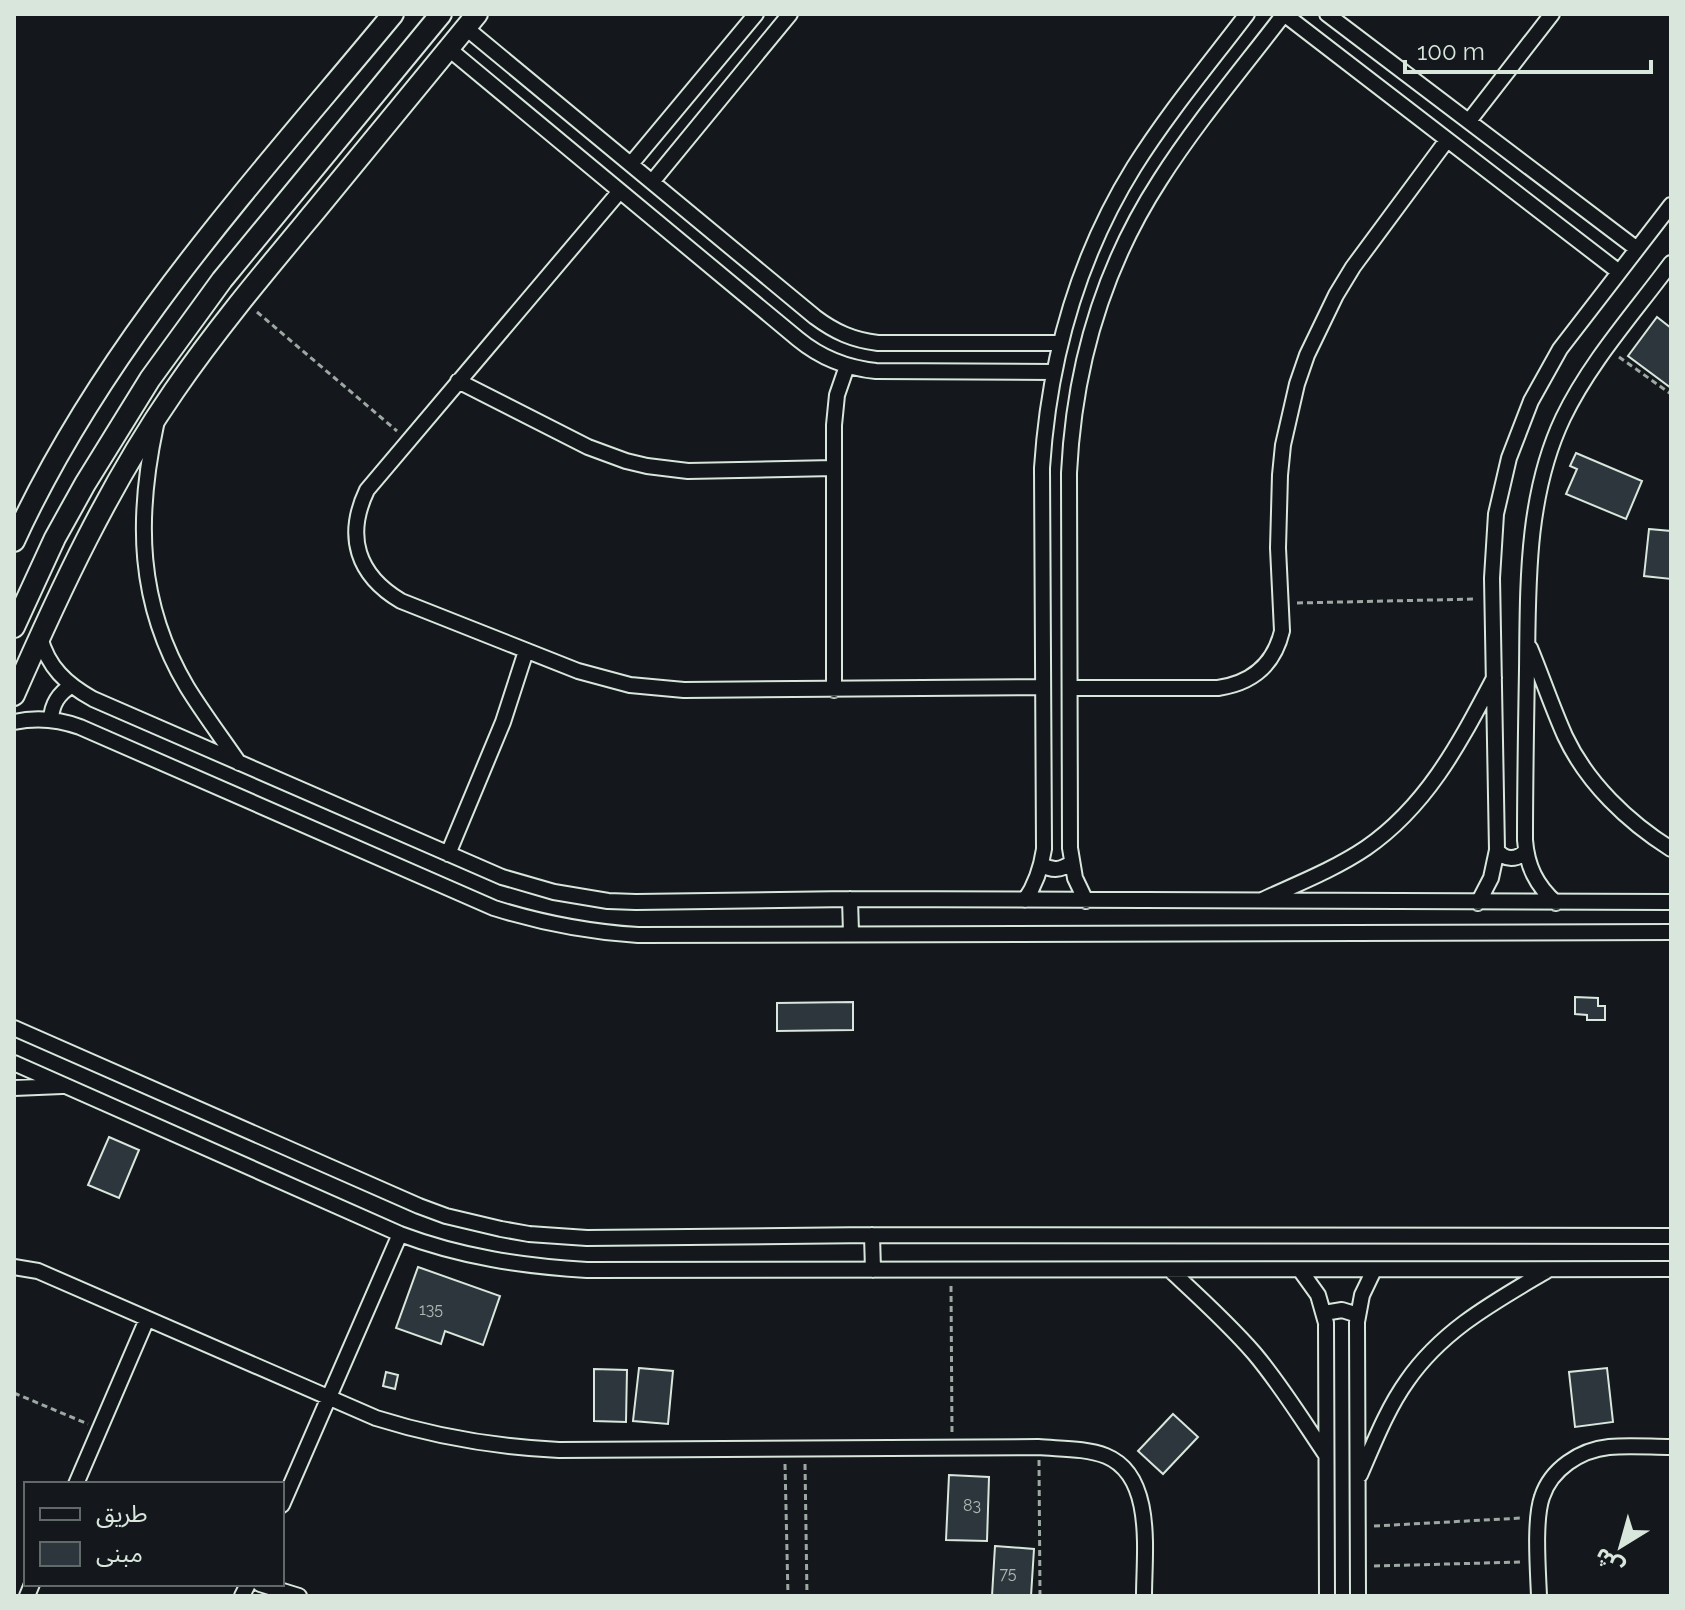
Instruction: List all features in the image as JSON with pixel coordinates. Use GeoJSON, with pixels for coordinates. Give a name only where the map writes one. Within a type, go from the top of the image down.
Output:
{"type":"FeatureCollection","features":[{"type":"Feature","properties":{"kind":"main road"},"geometry":{"type":"LineString","coordinates":[[14,541],[62,448],[139,327],[393,14]]}},
{"type":"Feature","properties":{"kind":"main road"},"geometry":{"type":"LineString","coordinates":[[14,627],[55,538],[150,379],[222,280],[441,14]]}},
{"type":"Feature","properties":{"kind":"main road"},"geometry":{"type":"LineString","coordinates":[[14,695],[93,528],[158,416],[216,331],[472,21]]}},
{"type":"Feature","properties":{"kind":"street"},"geometry":{"type":"LineString","coordinates":[[631,164],[756,14]]}},
{"type":"Feature","properties":{"kind":"street"},"geometry":{"type":"LineString","coordinates":[[652,182],[790,14]]}},
{"type":"Feature","properties":{"kind":"street"},"geometry":{"type":"LineString","coordinates":[[1025,900],[1037,880],[1044,849],[1042,468],[1059,343],[1087,258],[1114,202],[1135,166],[1247,14]]}},
{"type":"Feature","properties":{"kind":"street"},"geometry":{"type":"LineString","coordinates":[[1086,901],[1071,863],[1070,688],[1069,473],[1071,436],[1083,363],[1113,269],[1159,181],[1284,14],[1619,272]]}},
{"type":"Feature","properties":{"kind":"street"},"geometry":{"type":"LineString","coordinates":[[1327,14],[1637,249]]}},
{"type":"Feature","properties":{"kind":"street"},"geometry":{"type":"LineString","coordinates":[[1469,121],[1552,14]]}},
{"type":"Feature","properties":{"kind":"street"},"geometry":{"type":"LineString","coordinates":[[472,21],[631,164],[826,325],[851,338],[878,343],[1059,343]]}},
{"type":"Feature","properties":{"kind":"street"},"geometry":{"type":"LineString","coordinates":[[449,49],[810,349],[825,358],[876,371],[1053,372]]}},
{"type":"Feature","properties":{"kind":"street"},"geometry":{"type":"LineString","coordinates":[[1377,86],[1393,64]]}},
{"type":"Feature","properties":{"kind":"street"},"geometry":{"type":"LineString","coordinates":[[1070,688],[1218,688],[1241,683],[1260,671],[1274,653],[1282,631],[1278,523],[1283,445],[1297,384],[1325,314],[1353,267],[1447,140]]}},
{"type":"Feature","properties":{"kind":"street"},"geometry":{"type":"LineString","coordinates":[[1523,198],[1540,176]]}},
{"type":"Feature","properties":{"kind":"street"},"geometry":{"type":"LineString","coordinates":[[620,191],[375,479],[361,502],[356,529],[359,556],[381,587],[401,601],[578,671],[657,688],[834,690],[1043,687]]}},
{"type":"Feature","properties":{"kind":"street"},"geometry":{"type":"LineString","coordinates":[[1478,903],[1491,878],[1497,850],[1493,556],[1496,514],[1509,458],[1531,401],[1560,349],[1671,205]]}},
{"type":"Feature","properties":{"kind":"street"},"geometry":{"type":"LineString","coordinates":[[702,258],[720,237]]}},
{"type":"Feature","properties":{"kind":"street"},"geometry":{"type":"LineString","coordinates":[[1087,258],[1113,269]]}},
{"type":"Feature","properties":{"kind":"street"},"geometry":{"type":"LineString","coordinates":[[1556,903],[1538,885],[1526,851],[1527,640],[1533,523],[1543,469],[1563,417],[1607,348],[1671,263]]}},
{"type":"Feature","properties":{"kind":"street"},"geometry":{"type":"LineString","coordinates":[[834,690],[835,410],[847,366]]}},
{"type":"Feature","properties":{"kind":"street"},"geometry":{"type":"LineString","coordinates":[[458,381],[588,447],[647,466],[688,471],[834,468]]}},
{"type":"Feature","properties":{"kind":"street"},"geometry":{"type":"LineString","coordinates":[[158,416],[148,469],[143,526],[147,583],[173,661],[239,763]]}},
{"type":"Feature","properties":{"kind":"street"},"geometry":{"type":"LineString","coordinates":[[40,637],[55,671],[71,686],[93,699],[502,877],[568,895],[636,902],[850,899],[1671,902]]}},
{"type":"Feature","properties":{"kind":"street"},"geometry":{"type":"LineString","coordinates":[[1527,640],[1566,738],[1583,766],[1619,809],[1671,849]]}},
{"type":"Feature","properties":{"kind":"street"},"geometry":{"type":"LineString","coordinates":[[448,854],[503,722],[526,651]]}},
{"type":"Feature","properties":{"kind":"street"},"geometry":{"type":"LineString","coordinates":[[1258,902],[1365,849],[1405,815],[1450,759],[1494,678]]}},
{"type":"Feature","properties":{"kind":"street"},"geometry":{"type":"LineString","coordinates":[[51,719],[56,699],[71,686]]}},
{"type":"Feature","properties":{"kind":"street"},"geometry":{"type":"LineString","coordinates":[[14,722],[51,719],[80,727],[467,897],[522,917],[579,930],[638,935],[1671,932]]}},
{"type":"Feature","properties":{"kind":"street"},"geometry":{"type":"LineString","coordinates":[[1497,850],[1500,855],[1510,859],[1526,851]]}},
{"type":"Feature","properties":{"kind":"street"},"geometry":{"type":"LineString","coordinates":[[1042,865],[1060,869],[1071,863]]}},
{"type":"Feature","properties":{"kind":"street"},"geometry":{"type":"LineString","coordinates":[[850,899],[851,933]]}},
{"type":"Feature","properties":{"kind":"street"},"geometry":{"type":"LineString","coordinates":[[14,1028],[395,1196],[446,1216],[529,1234],[587,1238],[872,1235],[1671,1236]]}},
{"type":"Feature","properties":{"kind":"street"},"geometry":{"type":"LineString","coordinates":[[14,1063],[400,1234],[446,1250],[515,1264],[587,1270],[1671,1269]]}},
{"type":"Feature","properties":{"kind":"street"},"geometry":{"type":"LineString","coordinates":[[14,1088],[64,1086]]}},
{"type":"Feature","properties":{"kind":"street"},"geometry":{"type":"LineString","coordinates":[[284,1500],[400,1234]]}},
{"type":"Feature","properties":{"kind":"street"},"geometry":{"type":"LineString","coordinates":[[872,1235],[873,1270]]}},
{"type":"Feature","properties":{"kind":"street"},"geometry":{"type":"LineString","coordinates":[[14,1267],[38,1271],[376,1418],[459,1440],[559,1450],[952,1446],[1038,1447],[1104,1455],[1131,1476],[1141,1502],[1144,1596]]}},
{"type":"Feature","properties":{"kind":"street"},"geometry":{"type":"LineString","coordinates":[[1170,1270],[1254,1353],[1327,1457]]}},
{"type":"Feature","properties":{"kind":"street"},"geometry":{"type":"LineString","coordinates":[[1300,1270],[1313,1287],[1326,1323],[1327,1596]]}},
{"type":"Feature","properties":{"kind":"street"},"geometry":{"type":"LineString","coordinates":[[1358,1596],[1358,1315],[1362,1295],[1374,1270]]}},
{"type":"Feature","properties":{"kind":"street"},"geometry":{"type":"LineString","coordinates":[[1358,1479],[1394,1401],[1434,1348],[1468,1319],[1548,1270]]}},
{"type":"Feature","properties":{"kind":"street"},"geometry":{"type":"LineString","coordinates":[[1324,1313],[1342,1310],[1358,1315]]}},
{"type":"Feature","properties":{"kind":"street"},"geometry":{"type":"LineString","coordinates":[[77,1482],[147,1319]]}},
{"type":"Feature","properties":{"kind":"street"},"geometry":{"type":"LineString","coordinates":[[1539,1596],[1538,1517],[1541,1498],[1553,1476],[1572,1460],[1595,1450],[1609,1447],[1671,1447]]}},
{"type":"Feature","properties":{"kind":"street"},"geometry":{"type":"LineString","coordinates":[[266,1586],[299,1596]]}},
{"type":"Feature","properties":{"kind":"path"},"geometry":{"type":"LineString","coordinates":[[242,299],[408,440]]}},
{"type":"Feature","properties":{"kind":"path"},"geometry":{"type":"LineString","coordinates":[[1607,348],[1671,394]]}},
{"type":"Feature","properties":{"kind":"path"},"geometry":{"type":"LineString","coordinates":[[1281,604],[1493,599]]}},
{"type":"Feature","properties":{"kind":"path"},"geometry":{"type":"LineString","coordinates":[[951,1270],[952,1446]]}},
{"type":"Feature","properties":{"kind":"path"},"geometry":{"type":"LineString","coordinates":[[14,1393],[100,1428]]}},
{"type":"Feature","properties":{"kind":"path"},"geometry":{"type":"LineString","coordinates":[[1038,1447],[1040,1596]]}},
{"type":"Feature","properties":{"kind":"path"},"geometry":{"type":"LineString","coordinates":[[785,1449],[788,1596]]}},
{"type":"Feature","properties":{"kind":"path"},"geometry":{"type":"LineString","coordinates":[[804,1449],[807,1596]]}},
{"type":"Feature","properties":{"kind":"path"},"geometry":{"type":"LineString","coordinates":[[1358,1527],[1538,1517]]}},
{"type":"Feature","properties":{"kind":"path"},"geometry":{"type":"LineString","coordinates":[[1358,1566],[1538,1562]]}},
{"type":"Feature","properties":{"kind":"building"},"geometry":{"type":"Polygon","coordinates":[[[1657,317],[1671,328],[1671,388],[1628,356],[1657,317]]]}},
{"type":"Feature","properties":{"kind":"building"},"geometry":{"type":"Polygon","coordinates":[[[1576,453],[1642,481],[1626,519],[1566,494],[1577,469],[1570,466],[1576,453]]]}},
{"type":"Feature","properties":{"kind":"building"},"geometry":{"type":"Polygon","coordinates":[[[1649,529],[1671,531],[1671,579],[1644,576],[1649,529]]]}},
{"type":"Feature","properties":{"kind":"building"},"geometry":{"type":"Polygon","coordinates":[[[1575,997],[1598,998],[1598,1006],[1605,1006],[1605,1020],[1587,1020],[1587,1015],[1575,1014],[1575,997]]]}},
{"type":"Feature","properties":{"kind":"building"},"geometry":{"type":"Polygon","coordinates":[[[853,1002],[853,1030],[777,1031],[777,1003],[853,1002]]]}},
{"type":"Feature","properties":{"kind":"building"},"geometry":{"type":"Polygon","coordinates":[[[109,1137],[139,1150],[119,1198],[88,1185],[109,1137]]]}},
{"type":"Feature","properties":{"kind":"building"},"geometry":{"type":"Polygon","coordinates":[[[418,1267],[500,1296],[483,1345],[445,1331],[441,1344],[396,1328],[418,1267]]]}},
{"type":"Feature","properties":{"kind":"building"},"geometry":{"type":"Polygon","coordinates":[[[639,1368],[673,1371],[668,1424],[633,1421],[639,1368]]]}},
{"type":"Feature","properties":{"kind":"building"},"geometry":{"type":"Polygon","coordinates":[[[1607,1368],[1613,1422],[1575,1427],[1569,1372],[1607,1368]]]}},
{"type":"Feature","properties":{"kind":"building"},"geometry":{"type":"Polygon","coordinates":[[[594,1369],[627,1370],[626,1422],[594,1421],[594,1369]]]}},
{"type":"Feature","properties":{"kind":"building"},"geometry":{"type":"Polygon","coordinates":[[[386,1372],[398,1375],[395,1389],[383,1386],[386,1372]]]}},
{"type":"Feature","properties":{"kind":"building"},"geometry":{"type":"Polygon","coordinates":[[[1173,1414],[1198,1437],[1163,1474],[1138,1451],[1173,1414]]]}},
{"type":"Feature","properties":{"kind":"building"},"geometry":{"type":"Polygon","coordinates":[[[949,1475],[989,1477],[987,1541],[946,1540],[949,1475]]]}},
{"type":"Feature","properties":{"kind":"building"},"geometry":{"type":"Polygon","coordinates":[[[995,1546],[1034,1549],[1031,1596],[992,1596],[995,1546]]]}}]}
